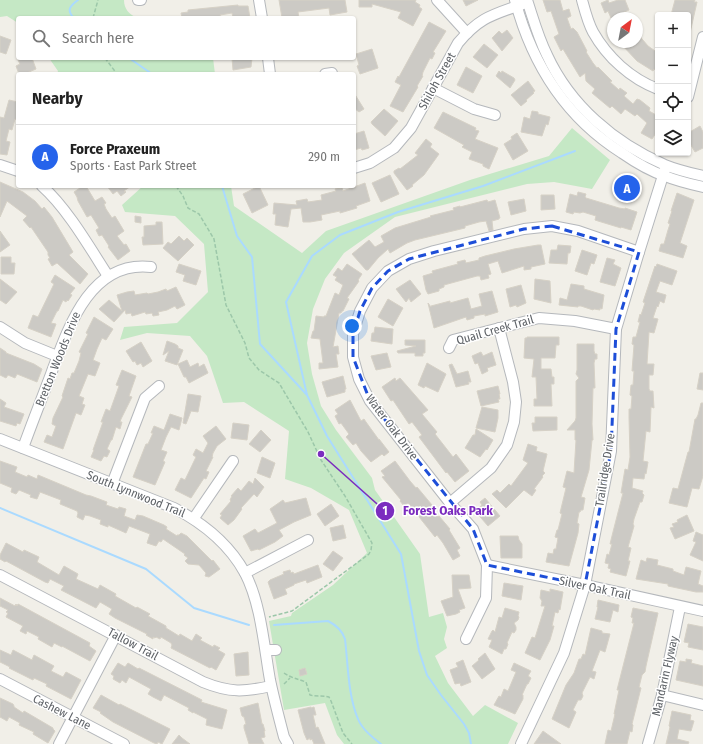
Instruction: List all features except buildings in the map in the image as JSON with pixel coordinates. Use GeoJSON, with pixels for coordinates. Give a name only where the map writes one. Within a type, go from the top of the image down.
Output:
{"type":"FeatureCollection","features":[{"type":"Feature","properties":{"kind":"street"},"geometry":{"type":"LineString","coordinates":[[259,0],[262,16]]}},
{"type":"Feature","properties":{"kind":"street"},"geometry":{"type":"LineString","coordinates":[[437,0],[467,32]]}},
{"type":"Feature","properties":{"kind":"street"},"geometry":{"type":"LineString","coordinates":[[582,0],[593,32],[610,56],[627,72],[655,87]]}},
{"type":"Feature","properties":{"kind":"street"},"geometry":{"type":"LineString","coordinates":[[527,1],[547,56],[558,76],[594,120],[633,149],[666,166],[703,176]]}},
{"type":"Feature","properties":{"kind":"street","name":"Shiloh Street"},"geometry":{"type":"LineString","coordinates":[[356,167],[370,163],[394,148],[411,128],[458,43],[467,32],[477,23],[490,15],[516,3],[527,1]]}},
{"type":"Feature","properties":{"kind":"street"},"geometry":{"type":"LineString","coordinates":[[516,3],[535,56],[546,77],[560,98],[578,119],[607,144],[634,161],[663,176],[703,187]]}},
{"type":"Feature","properties":{"kind":"street"},"geometry":{"type":"LineString","coordinates":[[691,85],[703,37]]}},
{"type":"Feature","properties":{"kind":"street"},"geometry":{"type":"LineString","coordinates":[[268,60],[270,72]]}},
{"type":"Feature","properties":{"kind":"street"},"geometry":{"type":"LineString","coordinates":[[433,88],[474,109],[495,115]]}},
{"type":"Feature","properties":{"kind":"street"},"geometry":{"type":"LineString","coordinates":[[0,165],[16,170]]}},
{"type":"Feature","properties":{"kind":"street","name":"Trailridge Drive"},"geometry":{"type":"LineString","coordinates":[[521,744],[564,653],[585,585],[611,451],[616,329],[638,252],[666,166]]}},
{"type":"Feature","properties":{"kind":"street"},"geometry":{"type":"LineString","coordinates":[[50,188],[108,276]]}},
{"type":"Feature","properties":{"kind":"street","name":"Water Oak Drive"},"geometry":{"type":"LineString","coordinates":[[466,639],[486,598],[487,566],[473,529],[450,503],[370,401],[359,379],[353,357],[353,334],[360,311],[372,288],[388,271],[409,259],[434,251],[524,229],[552,226],[578,231],[638,252]]}},
{"type":"Feature","properties":{"kind":"street","name":"Bretton Woods Drive"},"geometry":{"type":"LineString","coordinates":[[23,448],[57,356],[76,312],[98,284],[108,276],[132,267],[151,267]]}},
{"type":"Feature","properties":{"kind":"street","name":"Quail Creek Trail"},"geometry":{"type":"LineString","coordinates":[[449,348],[453,340],[539,318],[575,321],[616,329]]}},
{"type":"Feature","properties":{"kind":"street"},"geometry":{"type":"LineString","coordinates":[[0,327],[25,343],[57,356]]}},
{"type":"Feature","properties":{"kind":"street"},"geometry":{"type":"LineString","coordinates":[[450,503],[492,468],[507,445],[514,422],[516,402],[514,389],[499,328]]}},
{"type":"Feature","properties":{"kind":"street"},"geometry":{"type":"LineString","coordinates":[[112,484],[145,398],[159,386]]}},
{"type":"Feature","properties":{"kind":"street","name":"South Lynnwood Trail"},"geometry":{"type":"LineString","coordinates":[[0,439],[174,508],[194,518],[223,543],[245,574],[271,650],[272,686],[284,736],[288,744]]}},
{"type":"Feature","properties":{"kind":"street"},"geometry":{"type":"LineString","coordinates":[[194,518],[233,461]]}},
{"type":"Feature","properties":{"kind":"street"},"geometry":{"type":"LineString","coordinates":[[245,574],[308,540]]}},
{"type":"Feature","properties":{"kind":"street","name":"Silver Oak Trail"},"geometry":{"type":"LineString","coordinates":[[487,566],[585,585],[703,611]]}},
{"type":"Feature","properties":{"kind":"street","name":"Tallow Trail"},"geometry":{"type":"LineString","coordinates":[[0,575],[203,682],[219,688],[238,691],[272,686]]}},
{"type":"Feature","properties":{"kind":"street","name":"Mandarin Flyway"},"geometry":{"type":"LineString","coordinates":[[648,744],[662,695],[680,607]]}},
{"type":"Feature","properties":{"kind":"street"},"geometry":{"type":"LineString","coordinates":[[59,744],[116,635]]}},
{"type":"Feature","properties":{"kind":"street","name":"Cashew Lane"},"geometry":{"type":"LineString","coordinates":[[0,679],[124,744]]}},
{"type":"Feature","properties":{"kind":"street"},"geometry":{"type":"LineString","coordinates":[[662,695],[703,705]]}},
{"type":"Feature","properties":{"kind":"path"},"geometry":{"type":"LineString","coordinates":[[94,16],[98,0]]}},
{"type":"Feature","properties":{"kind":"path"},"geometry":{"type":"LineString","coordinates":[[106,60],[115,72]]}},
{"type":"Feature","properties":{"kind":"path"},"geometry":{"type":"LineString","coordinates":[[177,188],[183,196],[188,208],[199,214],[214,239],[226,305],[245,343],[249,358],[259,370],[279,383],[308,432],[321,460],[345,496],[372,543],[372,550],[369,554],[292,611],[268,618]]}},
{"type":"Feature","properties":{"kind":"path"},"geometry":{"type":"LineString","coordinates":[[284,673],[290,678]]}},
{"type":"Feature","properties":{"kind":"path"},"geometry":{"type":"LineString","coordinates":[[284,684],[290,678],[295,677],[306,682],[310,695],[329,697],[343,733],[352,744]]}},
{"type":"Feature","properties":{"kind":"highlighted area"},"geometry":{"type":"Polygon","coordinates":[[[552,226],[639,252],[616,329],[611,451],[585,585],[487,565],[473,529],[370,401],[353,357],[353,334],[360,311],[372,288],[388,271],[409,259],[524,229],[552,226]]]}},
{"type":"Feature","properties":{"kind":"green space"},"geometry":{"type":"Polygon","coordinates":[[[0,0],[124,0],[128,11],[134,16],[16,16],[16,22],[7,16],[0,17],[0,0]]]}},
{"type":"Feature","properties":{"kind":"green space"},"geometry":{"type":"Polygon","coordinates":[[[50,60],[213,60],[215,72],[58,72],[50,60]]]}},
{"type":"Feature","properties":{"kind":"green space"},"geometry":{"type":"Polygon","coordinates":[[[572,128],[610,160],[592,189],[554,182],[527,184],[395,217],[344,253],[325,279],[313,309],[307,343],[312,374],[321,406],[336,430],[372,478],[375,490],[420,554],[429,617],[443,613],[447,627],[444,639],[447,648],[435,656],[448,683],[473,716],[485,705],[518,723],[508,744],[344,744],[337,735],[325,703],[284,710],[269,621],[291,616],[292,613],[333,585],[367,553],[349,510],[311,488],[285,479],[289,431],[244,402],[223,403],[207,356],[190,336],[147,333],[120,340],[124,327],[177,323],[208,292],[204,244],[175,216],[125,212],[122,205],[141,188],[231,188],[234,206],[302,253],[326,231],[470,180],[549,156],[572,128]]]}},
{"type":"Feature","properties":{"kind":"waterway"},"geometry":{"type":"LineString","coordinates":[[73,16],[70,13],[70,8],[78,0]]}},
{"type":"Feature","properties":{"kind":"waterway"},"geometry":{"type":"LineString","coordinates":[[132,60],[149,72]]}},
{"type":"Feature","properties":{"kind":"waterway"},"geometry":{"type":"LineString","coordinates":[[307,395],[286,302],[312,256],[340,235],[398,212],[483,186],[575,151]]}},
{"type":"Feature","properties":{"kind":"waterway"},"geometry":{"type":"LineString","coordinates":[[223,188],[237,236],[252,257],[260,344],[307,395],[327,436],[401,554],[419,651],[427,675],[464,724],[469,733],[471,744]]}},
{"type":"Feature","properties":{"kind":"waterway"},"geometry":{"type":"LineString","coordinates":[[0,508],[146,569],[194,608],[249,625]]}},
{"type":"Feature","properties":{"kind":"waterway"},"geometry":{"type":"LineString","coordinates":[[274,625],[328,621],[338,628],[345,639],[350,690],[358,719],[371,736],[381,744]]}},
{"type":"Feature","properties":{"kind":"place","name":"Force Praxeum"},"geometry":{"type":"Point","coordinates":[627,188]}},
{"type":"Feature","properties":{"kind":"place","name":"Forest Oaks Park"},"geometry":{"type":"Point","coordinates":[321,454]}}]}
